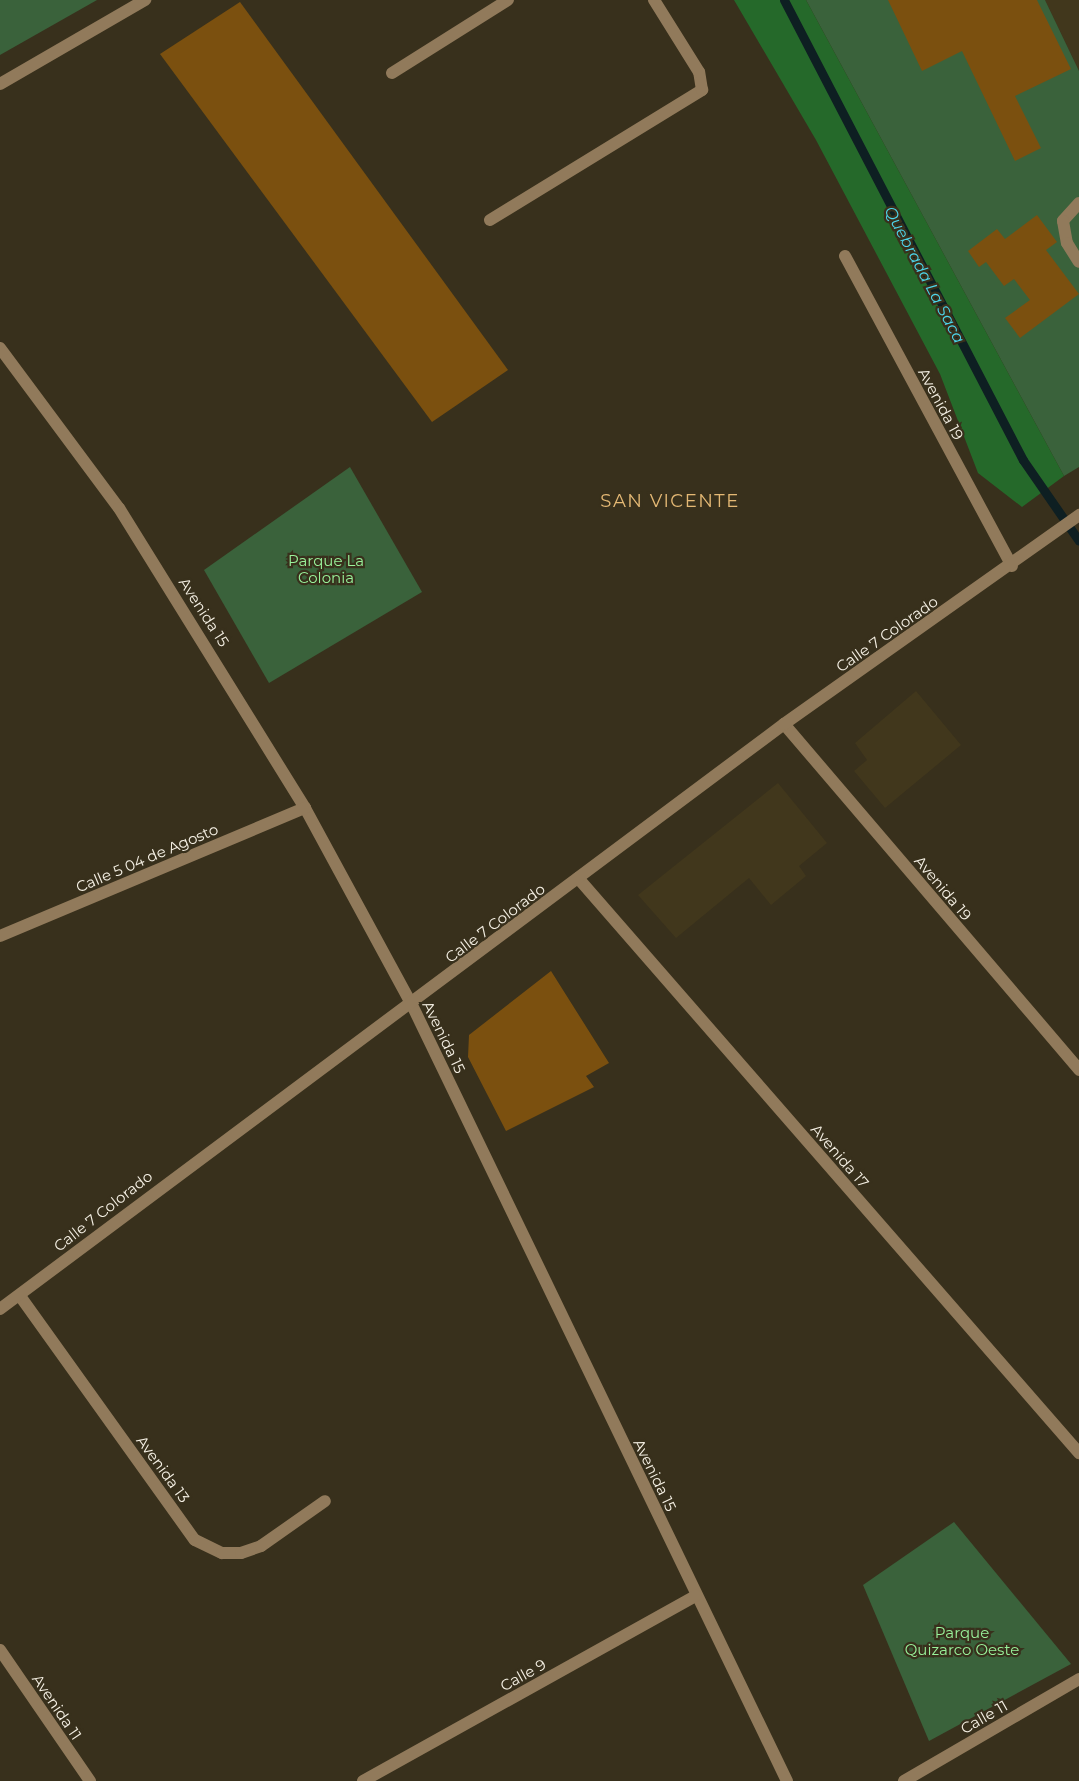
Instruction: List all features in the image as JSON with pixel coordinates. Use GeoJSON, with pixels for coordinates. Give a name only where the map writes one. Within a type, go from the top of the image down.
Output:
{"type":"FeatureCollection","features":[{"type":"Feature","properties":{"kind":"street"},"geometry":{"type":"LineString","coordinates":[[0,84],[146,0]]}},
{"type":"Feature","properties":{"kind":"street"},"geometry":{"type":"LineString","coordinates":[[392,73],[508,0]]}},
{"type":"Feature","properties":{"kind":"street"},"geometry":{"type":"LineString","coordinates":[[490,220],[702,90],[699,72],[654,0]]}},
{"type":"Feature","properties":{"kind":"street"},"geometry":{"type":"LineString","coordinates":[[1079,203],[1063,221],[1067,243],[1079,262]]}},
{"type":"Feature","properties":{"kind":"street","name":"Avenida 19"},"geometry":{"type":"LineString","coordinates":[[845,256],[1012,566]]}},
{"type":"Feature","properties":{"kind":"street","name":"Avenida 15"},"geometry":{"type":"LineString","coordinates":[[0,348],[118,508],[305,808],[412,1005],[787,1781]]}},
{"type":"Feature","properties":{"kind":"street","name":"Calle 7 Colorado"},"geometry":{"type":"LineString","coordinates":[[0,1309],[20,1296],[142,1198],[412,1005],[784,724],[1012,566],[1079,515]]}},
{"type":"Feature","properties":{"kind":"street","name":"Avenida 19"},"geometry":{"type":"LineString","coordinates":[[784,724],[1079,1070]]}},
{"type":"Feature","properties":{"kind":"street","name":"Calle 5 04 de Agosto"},"geometry":{"type":"LineString","coordinates":[[0,936],[305,808]]}},
{"type":"Feature","properties":{"kind":"street","name":"Avenida 17"},"geometry":{"type":"LineString","coordinates":[[578,878],[1079,1453]]}},
{"type":"Feature","properties":{"kind":"street","name":"Avenida 13"},"geometry":{"type":"LineString","coordinates":[[20,1296],[195,1540],[222,1553],[241,1553],[261,1546],[325,1501]]}},
{"type":"Feature","properties":{"kind":"street","name":"Calle 9"},"geometry":{"type":"LineString","coordinates":[[363,1781],[696,1596]]}},
{"type":"Feature","properties":{"kind":"street","name":"Avenida 11"},"geometry":{"type":"LineString","coordinates":[[0,1650],[90,1781]]}},
{"type":"Feature","properties":{"kind":"street","name":"Calle 11"},"geometry":{"type":"LineString","coordinates":[[904,1781],[1079,1679]]}},
{"type":"Feature","properties":{"kind":"shaded area"},"geometry":{"type":"Polygon","coordinates":[[[1045,0],[1079,0],[1079,71],[1045,0]]]}},
{"type":"Feature","properties":{"kind":"shaded area"},"geometry":{"type":"Polygon","coordinates":[[[916,691],[961,745],[885,808],[854,771],[867,760],[855,743],[916,691]]]}},
{"type":"Feature","properties":{"kind":"shaded area"},"geometry":{"type":"Polygon","coordinates":[[[778,783],[827,843],[799,866],[806,876],[771,905],[749,878],[676,938],[638,895],[778,783]]]}},
{"type":"Feature","properties":{"kind":"green space"},"geometry":{"type":"Polygon","coordinates":[[[0,0],[97,0],[0,55],[0,0]]]}},
{"type":"Feature","properties":{"kind":"green space"},"geometry":{"type":"Polygon","coordinates":[[[734,0],[806,0],[1064,476],[1022,507],[978,473],[940,374],[816,140],[734,0]]]}},
{"type":"Feature","properties":{"kind":"green space"},"geometry":{"type":"Polygon","coordinates":[[[806,0],[1045,0],[1079,71],[1079,467],[1064,476],[806,0]]]}},
{"type":"Feature","properties":{"kind":"green space","name":"Parque La Colonia"},"geometry":{"type":"Polygon","coordinates":[[[350,467],[422,592],[269,683],[204,570],[350,467]]]}},
{"type":"Feature","properties":{"kind":"green space","name":"Parque Quizarco Oeste"},"geometry":{"type":"Polygon","coordinates":[[[954,1522],[1071,1664],[929,1741],[863,1585],[954,1522]]]}},
{"type":"Feature","properties":{"kind":"building"},"geometry":{"type":"Polygon","coordinates":[[[888,0],[1037,0],[1071,69],[1015,96],[1041,148],[1015,161],[962,51],[922,71],[888,0]]]}},
{"type":"Feature","properties":{"kind":"building"},"geometry":{"type":"Polygon","coordinates":[[[240,2],[508,370],[432,422],[160,54],[240,2]]]}},
{"type":"Feature","properties":{"kind":"building"},"geometry":{"type":"Polygon","coordinates":[[[1037,215],[1057,242],[1046,250],[1079,294],[1020,338],[1005,318],[1030,300],[1014,279],[1004,286],[986,262],[979,267],[968,251],[997,229],[1005,239],[1037,215]]]}},
{"type":"Feature","properties":{"kind":"building"},"geometry":{"type":"Polygon","coordinates":[[[551,971],[609,1063],[586,1076],[594,1087],[506,1131],[468,1057],[469,1035],[551,971]]]}},
{"type":"Feature","properties":{"kind":"waterway","name":"Quebrada La Saca"},"geometry":{"type":"LineString","coordinates":[[784,0],[1023,460],[1079,541]]}},
{"type":"Feature","properties":{"kind":"district","name":"SAN VICENTE"},"geometry":{"type":"Point","coordinates":[670,501]}}]}
